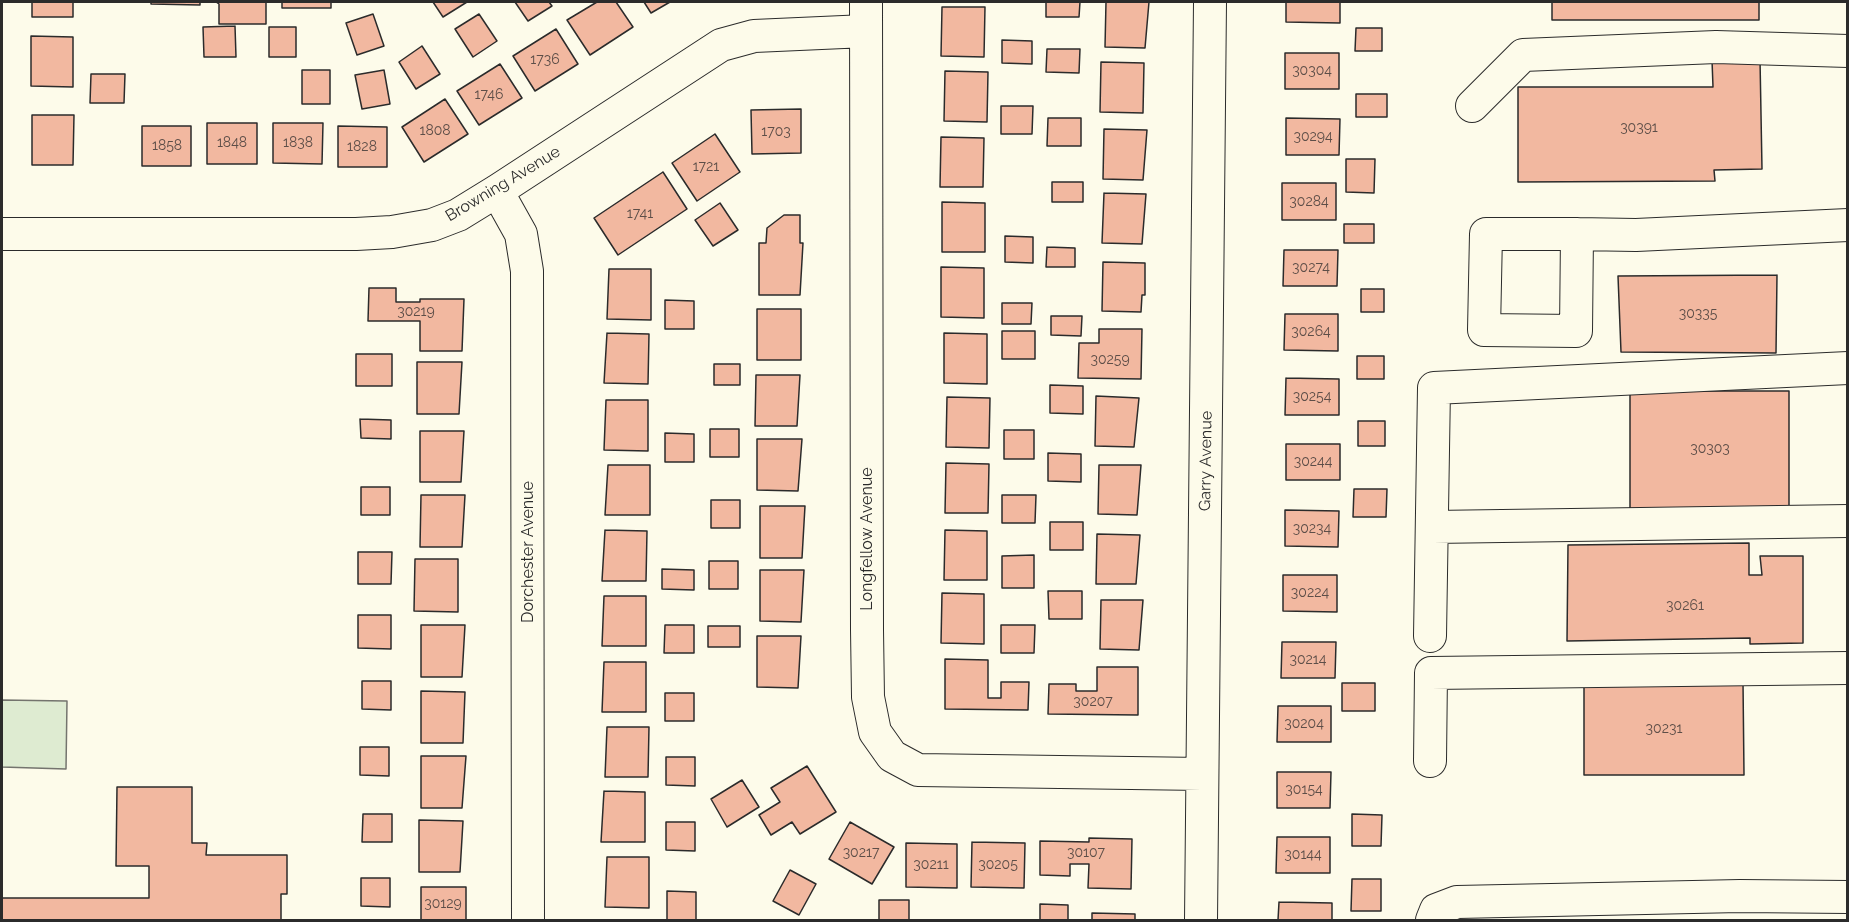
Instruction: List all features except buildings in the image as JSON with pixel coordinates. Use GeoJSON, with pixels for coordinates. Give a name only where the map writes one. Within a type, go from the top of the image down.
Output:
{"type":"FeatureCollection","features":[{"type":"Feature","properties":{"kind":"street","name":"Garry Avenue"},"geometry":{"type":"LineString","coordinates":[[1201,921],[1210,2]]}},
{"type":"Feature","properties":{"kind":"street","name":"Longfellow Avenue"},"geometry":{"type":"LineString","coordinates":[[866,16],[867,630],[868,697],[875,732],[892,756],[918,770],[1202,774]]}},
{"type":"Feature","properties":{"kind":"street","name":"Browning Avenue"},"geometry":{"type":"LineString","coordinates":[[2,234],[392,232],[432,225],[458,215],[497,191],[721,45],[754,36],[866,16]]}},
{"type":"Feature","properties":{"kind":"street"},"geometry":{"type":"LineString","coordinates":[[1472,106],[1523,55],[1716,47],[1848,51]]}},
{"type":"Feature","properties":{"kind":"street","name":"Dorchester Avenue"},"geometry":{"type":"LineString","coordinates":[[497,191],[521,234],[527,271],[528,921]]}},
{"type":"Feature","properties":{"kind":"street"},"geometry":{"type":"LineString","coordinates":[[1577,234],[1636,235],[1848,225]]}},
{"type":"Feature","properties":{"kind":"street"},"geometry":{"type":"LineString","coordinates":[[1430,636],[1434,388],[1848,368]]}},
{"type":"Feature","properties":{"kind":"street"},"geometry":{"type":"LineString","coordinates":[[1433,527],[1848,521]]}},
{"type":"Feature","properties":{"kind":"street"},"geometry":{"type":"LineString","coordinates":[[1430,761],[1431,673],[1848,668]]}},
{"type":"Feature","properties":{"kind":"street"},"geometry":{"type":"LineString","coordinates":[[1432,921],[1436,910],[1457,902],[1740,896],[1848,897]]}},
{"type":"Feature","properties":{"kind":"green space"},"geometry":{"type":"Polygon","coordinates":[[[2,700],[67,701],[66,769],[2,767],[2,700]]]}}]}
